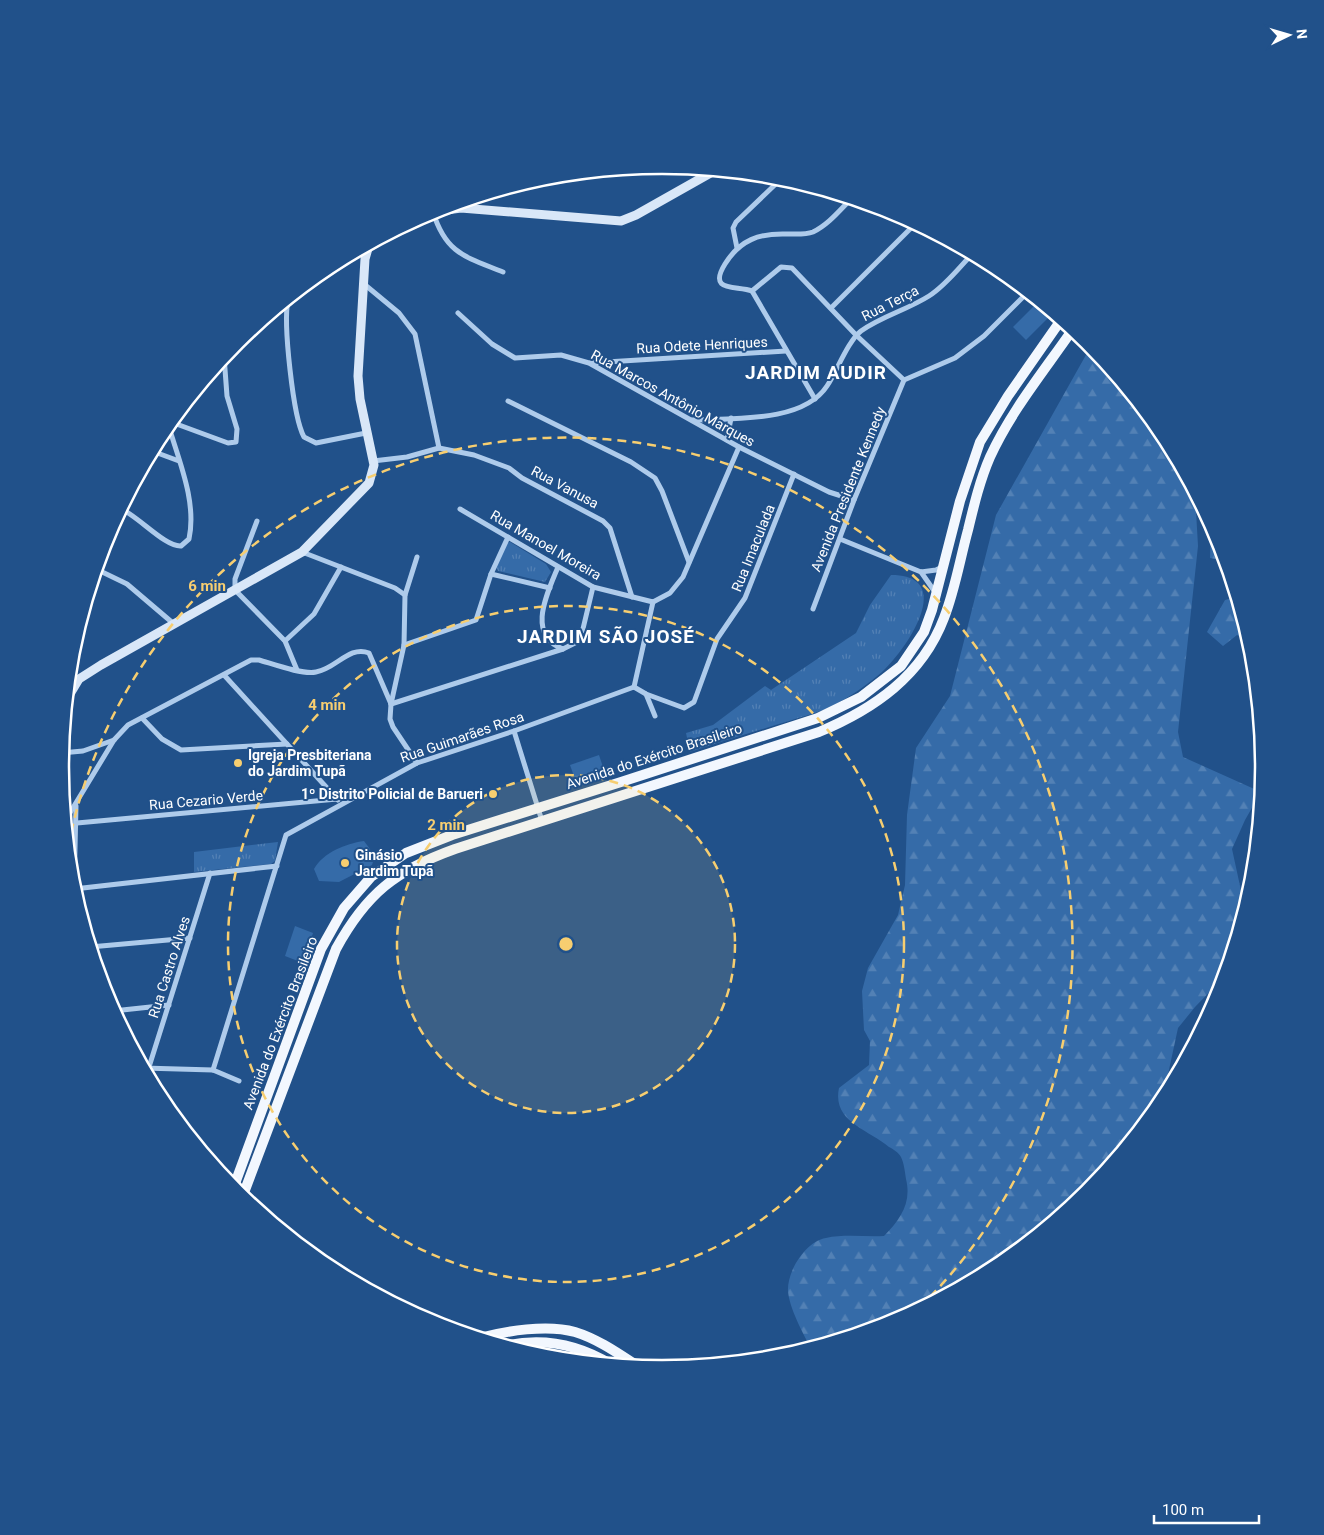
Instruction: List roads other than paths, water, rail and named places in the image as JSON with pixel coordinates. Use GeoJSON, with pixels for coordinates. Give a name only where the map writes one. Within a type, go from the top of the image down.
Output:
{"type":"FeatureCollection","features":[{"type":"Feature","properties":{"kind":"main road"},"geometry":{"type":"LineString","coordinates":[[471,206],[621,221],[636,215],[705,176]]}},
{"type":"Feature","properties":{"kind":"main road"},"geometry":{"type":"LineString","coordinates":[[365,260],[367,253]]}},
{"type":"Feature","properties":{"kind":"main road"},"geometry":{"type":"LineString","coordinates":[[75,686],[79,679],[302,552],[366,487],[371,477],[373,462],[366,433],[358,376],[364,255]]}},
{"type":"Feature","properties":{"kind":"main road","name":"Avenida do Exército Brasileiro"},"geometry":{"type":"LineString","coordinates":[[236,1180],[321,949],[331,928],[356,892],[371,877],[406,854],[424,845],[538,807],[631,779],[840,709],[869,692],[901,666],[924,632],[932,610],[960,501],[980,442],[1008,396],[1057,325]]}},
{"type":"Feature","properties":{"kind":"main road","name":"Avenida do Exército Brasileiro"},"geometry":{"type":"LineString","coordinates":[[245,1189],[336,950],[359,912],[382,888],[416,863],[542,820],[792,741],[842,722],[878,702],[896,688],[928,650],[941,626],[978,491],[990,458],[1006,427],[1069,336]]}},
{"type":"Feature","properties":{"kind":"main road"},"geometry":{"type":"LineString","coordinates":[[932,610],[941,626]]}},
{"type":"Feature","properties":{"kind":"main road"},"geometry":{"type":"LineString","coordinates":[[490,1335],[525,1330],[574,1332],[598,1342],[626,1359]]}},
{"type":"Feature","properties":{"kind":"main road"},"geometry":{"type":"LineString","coordinates":[[521,1344],[535,1342],[579,1347],[599,1357]]}},
{"type":"Feature","properties":{"kind":"street"},"geometry":{"type":"LineString","coordinates":[[737,248],[733,228],[736,222],[774,185]]}},
{"type":"Feature","properties":{"kind":"street"},"geometry":{"type":"LineString","coordinates":[[846,204],[816,231],[802,234],[761,235],[737,248],[720,272],[721,282],[726,288],[752,291],[782,267],[792,268],[856,335],[904,380],[955,358],[984,336],[1023,297]]}},
{"type":"Feature","properties":{"kind":"street"},"geometry":{"type":"LineString","coordinates":[[435,219],[439,232],[463,256],[504,272]]}},
{"type":"Feature","properties":{"kind":"street"},"geometry":{"type":"LineString","coordinates":[[831,308],[910,229]]}},
{"type":"Feature","properties":{"kind":"street","name":"Rua Terça"},"geometry":{"type":"LineString","coordinates":[[692,420],[793,412],[815,399],[828,384],[856,335],[885,316],[930,295],[967,259]]}},
{"type":"Feature","properties":{"kind":"street"},"geometry":{"type":"LineString","coordinates":[[364,284],[399,313],[415,334],[439,448],[407,457],[373,462]]}},
{"type":"Feature","properties":{"kind":"street"},"geometry":{"type":"LineString","coordinates":[[752,291],[815,399]]}},
{"type":"Feature","properties":{"kind":"street"},"geometry":{"type":"LineString","coordinates":[[287,308],[287,342],[304,437],[316,443],[366,433]]}},
{"type":"Feature","properties":{"kind":"street","name":"Rua Marcos Antônio Marques"},"geometry":{"type":"LineString","coordinates":[[458,313],[492,344],[515,358],[561,355],[589,363],[739,448],[829,492],[854,500]]}},
{"type":"Feature","properties":{"kind":"street","name":"Rua Odete Henriques"},"geometry":{"type":"LineString","coordinates":[[589,363],[786,351]]}},
{"type":"Feature","properties":{"kind":"street"},"geometry":{"type":"LineString","coordinates":[[177,426],[228,444],[236,442],[237,429],[227,396],[225,367]]}},
{"type":"Feature","properties":{"kind":"street","name":"Avenida Presidente Kennedy"},"geometry":{"type":"LineString","coordinates":[[813,609],[854,500],[904,380]]}},
{"type":"Feature","properties":{"kind":"street"},"geometry":{"type":"LineString","coordinates":[[508,401],[631,462],[655,478],[669,508],[689,562]]}},
{"type":"Feature","properties":{"kind":"street"},"geometry":{"type":"LineString","coordinates":[[727,440],[731,418]]}},
{"type":"Feature","properties":{"kind":"street"},"geometry":{"type":"LineString","coordinates":[[127,513],[178,546],[185,544],[189,539],[192,517],[172,433]]}},
{"type":"Feature","properties":{"kind":"street","name":"Rua Vanusa"},"geometry":{"type":"LineString","coordinates":[[439,448],[474,455],[509,468],[522,478],[603,521],[610,528],[632,597]]}},
{"type":"Feature","properties":{"kind":"street"},"geometry":{"type":"LineString","coordinates":[[634,686],[653,602],[677,586],[739,448]]}},
{"type":"Feature","properties":{"kind":"street"},"geometry":{"type":"LineString","coordinates":[[159,454],[179,461]]}},
{"type":"Feature","properties":{"kind":"street","name":"Rua Imaculada"},"geometry":{"type":"LineString","coordinates":[[634,686],[646,694],[684,708],[694,702],[717,639],[745,598],[794,474]]}},
{"type":"Feature","properties":{"kind":"street","name":"Rua Manoel Moreira"},"geometry":{"type":"LineString","coordinates":[[460,509],[593,587],[653,602]]}},
{"type":"Feature","properties":{"kind":"street"},"geometry":{"type":"LineString","coordinates":[[257,521],[235,579],[235,590],[285,641],[297,670]]}},
{"type":"Feature","properties":{"kind":"street"},"geometry":{"type":"LineString","coordinates":[[404,645],[471,624],[476,620],[491,574],[508,537]]}},
{"type":"Feature","properties":{"kind":"street"},"geometry":{"type":"LineString","coordinates":[[840,539],[921,572],[936,570],[942,567]]}},
{"type":"Feature","properties":{"kind":"street"},"geometry":{"type":"LineString","coordinates":[[302,552],[395,588],[405,595]]}},
{"type":"Feature","properties":{"kind":"street"},"geometry":{"type":"LineString","coordinates":[[417,557],[405,595],[404,645],[391,704],[390,719],[393,727],[417,762]]}},
{"type":"Feature","properties":{"kind":"street"},"geometry":{"type":"LineString","coordinates":[[558,567],[550,588],[542,628],[550,643],[563,649]]}},
{"type":"Feature","properties":{"kind":"street"},"geometry":{"type":"LineString","coordinates":[[285,641],[314,614],[341,568]]}},
{"type":"Feature","properties":{"kind":"street"},"geometry":{"type":"LineString","coordinates":[[102,571],[127,584],[174,624]]}},
{"type":"Feature","properties":{"kind":"street"},"geometry":{"type":"LineString","coordinates":[[921,572],[935,593]]}},
{"type":"Feature","properties":{"kind":"street"},"geometry":{"type":"LineString","coordinates":[[491,574],[550,588]]}},
{"type":"Feature","properties":{"kind":"street"},"geometry":{"type":"LineString","coordinates":[[391,704],[563,649],[577,642],[581,637],[593,587]]}},
{"type":"Feature","properties":{"kind":"street"},"geometry":{"type":"LineString","coordinates":[[71,813],[114,740],[128,725],[251,660],[259,660],[314,673],[323,671],[355,651],[363,650],[370,653],[374,660],[391,704]]}},
{"type":"Feature","properties":{"kind":"street"},"geometry":{"type":"LineString","coordinates":[[224,675],[342,804]]}},
{"type":"Feature","properties":{"kind":"street","name":"Rua Guimarães Rosa"},"geometry":{"type":"LineString","coordinates":[[213,1070],[286,835],[417,762],[514,731],[634,686]]}},
{"type":"Feature","properties":{"kind":"street"},"geometry":{"type":"LineString","coordinates":[[646,694],[655,716]]}},
{"type":"Feature","properties":{"kind":"street"},"geometry":{"type":"LineString","coordinates":[[142,718],[162,739],[181,750],[287,744]]}},
{"type":"Feature","properties":{"kind":"street"},"geometry":{"type":"LineString","coordinates":[[514,731],[542,820]]}},
{"type":"Feature","properties":{"kind":"street"},"geometry":{"type":"LineString","coordinates":[[69,752],[83,752],[114,740]]}},
{"type":"Feature","properties":{"kind":"street","name":"Rua Cezario Verde"},"geometry":{"type":"LineString","coordinates":[[77,823],[338,799]]}},
{"type":"Feature","properties":{"kind":"street"},"geometry":{"type":"LineString","coordinates":[[76,806],[76,855]]}},
{"type":"Feature","properties":{"kind":"street"},"geometry":{"type":"LineString","coordinates":[[81,889],[277,866]]}},
{"type":"Feature","properties":{"kind":"street","name":"Rua Castro Alves"},"geometry":{"type":"LineString","coordinates":[[148,1063],[169,1005],[210,873]]}},
{"type":"Feature","properties":{"kind":"street"},"geometry":{"type":"LineString","coordinates":[[97,946],[190,938]]}},
{"type":"Feature","properties":{"kind":"street"},"geometry":{"type":"LineString","coordinates":[[121,1010],[169,1005]]}},
{"type":"Feature","properties":{"kind":"street"},"geometry":{"type":"LineString","coordinates":[[151,1068],[213,1070],[239,1081]]}},
{"type":"Feature","properties":{"kind":"place","name":"Igreja Presbiteriana do Jardim Tupã"},"geometry":{"type":"Point","coordinates":[238,763]}},
{"type":"Feature","properties":{"kind":"place","name":"1º Distrito Policial de Barueri"},"geometry":{"type":"Point","coordinates":[493,794]}},
{"type":"Feature","properties":{"kind":"place","name":"Ginásio Jardim Tupã"},"geometry":{"type":"Point","coordinates":[345,863]}},
{"type":"Feature","properties":{"kind":"district","name":"JARDIM AUDIR"},"geometry":{"type":"Point","coordinates":[816,372]}},
{"type":"Feature","properties":{"kind":"district","name":"JARDIM SÃO JOSÉ"},"geometry":{"type":"Point","coordinates":[606,636]}}]}
